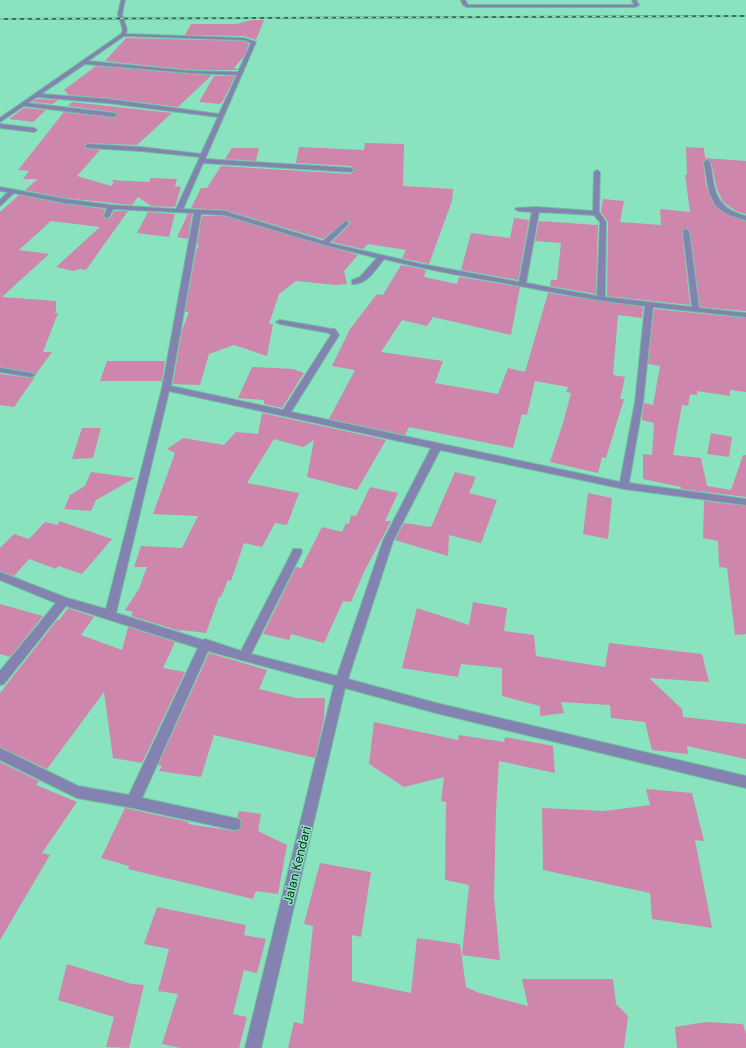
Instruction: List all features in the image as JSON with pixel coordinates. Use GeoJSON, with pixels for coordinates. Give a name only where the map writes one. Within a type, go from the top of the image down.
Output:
{"type":"FeatureCollection","features":[{"type":"Feature","properties":{"kind":"street"},"geometry":{"type":"LineString","coordinates":[[123,0],[121,17],[125,30],[123,34]]}},
{"type":"Feature","properties":{"kind":"street"},"geometry":{"type":"LineString","coordinates":[[463,0],[465,5],[470,6],[635,6],[637,5],[634,0]]}},
{"type":"Feature","properties":{"kind":"street"},"geometry":{"type":"LineString","coordinates":[[546,0],[548,6]]}},
{"type":"Feature","properties":{"kind":"street"},"geometry":{"type":"LineString","coordinates":[[0,120],[123,34],[244,39],[254,42],[179,210]]}},
{"type":"Feature","properties":{"kind":"street"},"geometry":{"type":"LineString","coordinates":[[82,62],[191,72],[240,74]]}},
{"type":"Feature","properties":{"kind":"street"},"geometry":{"type":"LineString","coordinates":[[36,95],[111,102],[222,116]]}},
{"type":"Feature","properties":{"kind":"street"},"geometry":{"type":"LineString","coordinates":[[99,113],[111,102]]}},
{"type":"Feature","properties":{"kind":"street"},"geometry":{"type":"LineString","coordinates":[[22,104],[114,115]]}},
{"type":"Feature","properties":{"kind":"street"},"geometry":{"type":"LineString","coordinates":[[0,126],[34,130]]}},
{"type":"Feature","properties":{"kind":"street"},"geometry":{"type":"LineString","coordinates":[[88,146],[140,149],[203,159],[351,170]]}},
{"type":"Feature","properties":{"kind":"street"},"geometry":{"type":"LineString","coordinates":[[707,162],[715,202],[725,212],[746,218]]}},
{"type":"Feature","properties":{"kind":"street"},"geometry":{"type":"LineString","coordinates":[[596,212],[597,172]]}},
{"type":"Feature","properties":{"kind":"street"},"geometry":{"type":"LineString","coordinates":[[0,189],[111,207],[224,212],[325,244],[421,266],[601,299],[746,315]]}},
{"type":"Feature","properties":{"kind":"street"},"geometry":{"type":"LineString","coordinates":[[0,204],[12,192]]}},
{"type":"Feature","properties":{"kind":"street"},"geometry":{"type":"LineString","coordinates":[[107,216],[111,207]]}},
{"type":"Feature","properties":{"kind":"street"},"geometry":{"type":"LineString","coordinates":[[518,209],[596,212],[600,216],[603,222],[601,299]]}},
{"type":"Feature","properties":{"kind":"street"},"geometry":{"type":"LineString","coordinates":[[522,285],[536,209]]}},
{"type":"Feature","properties":{"kind":"street"},"geometry":{"type":"LineString","coordinates":[[110,615],[166,388],[198,211]]}},
{"type":"Feature","properties":{"kind":"street"},"geometry":{"type":"LineString","coordinates":[[325,244],[346,223]]}},
{"type":"Feature","properties":{"kind":"street"},"geometry":{"type":"LineString","coordinates":[[686,231],[696,310]]}},
{"type":"Feature","properties":{"kind":"street"},"geometry":{"type":"LineString","coordinates":[[355,282],[363,278],[382,257]]}},
{"type":"Feature","properties":{"kind":"street"},"geometry":{"type":"LineString","coordinates":[[624,486],[639,402],[649,305]]}},
{"type":"Feature","properties":{"kind":"street"},"geometry":{"type":"LineString","coordinates":[[280,322],[332,331],[335,335],[285,414]]}},
{"type":"Feature","properties":{"kind":"street"},"geometry":{"type":"LineString","coordinates":[[0,370],[31,375]]}},
{"type":"Feature","properties":{"kind":"street"},"geometry":{"type":"LineString","coordinates":[[166,388],[624,486],[746,502]]}},
{"type":"Feature","properties":{"kind":"street","name":"Jalan Kendari"},"geometry":{"type":"LineString","coordinates":[[253,1048],[341,682],[388,541],[437,446]]}},
{"type":"Feature","properties":{"kind":"street"},"geometry":{"type":"LineString","coordinates":[[244,657],[297,552]]}},
{"type":"Feature","properties":{"kind":"street"},"geometry":{"type":"LineString","coordinates":[[0,576],[64,601],[137,625],[205,644],[244,657],[436,708],[746,782]]}},
{"type":"Feature","properties":{"kind":"street"},"geometry":{"type":"LineString","coordinates":[[0,680],[64,601]]}},
{"type":"Feature","properties":{"kind":"street"},"geometry":{"type":"LineString","coordinates":[[133,802],[205,644]]}},
{"type":"Feature","properties":{"kind":"street"},"geometry":{"type":"LineString","coordinates":[[0,754],[69,789],[91,796],[133,802],[234,824]]}},
{"type":"Feature","properties":{"kind":"building"},"geometry":{"type":"Polygon","coordinates":[[[252,20],[264,20],[256,40],[244,36],[185,35],[191,24],[237,24],[252,20]]]}},
{"type":"Feature","properties":{"kind":"building"},"geometry":{"type":"Polygon","coordinates":[[[126,38],[244,41],[249,44],[244,56],[234,68],[238,69],[237,70],[191,70],[105,61],[126,38]]]}},
{"type":"Feature","properties":{"kind":"building"},"geometry":{"type":"Polygon","coordinates":[[[96,66],[212,75],[178,107],[69,95],[64,90],[96,66]]]}},
{"type":"Feature","properties":{"kind":"building"},"geometry":{"type":"Polygon","coordinates":[[[214,76],[235,76],[220,104],[199,102],[214,76]]]}},
{"type":"Feature","properties":{"kind":"building"},"geometry":{"type":"Polygon","coordinates":[[[37,99],[58,100],[53,104],[32,102],[37,99]]]}},
{"type":"Feature","properties":{"kind":"building"},"geometry":{"type":"Polygon","coordinates":[[[72,102],[172,113],[137,145],[87,143],[84,146],[87,149],[100,150],[77,176],[111,186],[114,182],[110,180],[149,182],[151,178],[177,179],[175,186],[181,187],[175,207],[151,206],[138,197],[132,205],[65,198],[25,190],[38,179],[23,179],[29,171],[18,170],[64,112],[114,118],[118,115],[114,112],[68,106],[72,102]]]}},
{"type":"Feature","properties":{"kind":"building"},"geometry":{"type":"Polygon","coordinates":[[[24,108],[46,110],[33,122],[9,119],[24,108]]]}},
{"type":"Feature","properties":{"kind":"building"},"geometry":{"type":"Polygon","coordinates":[[[365,143],[404,144],[403,186],[453,189],[452,201],[429,264],[402,258],[406,250],[368,244],[363,249],[332,242],[349,225],[350,222],[347,220],[323,239],[224,210],[191,208],[201,188],[207,188],[221,166],[351,174],[355,170],[351,166],[296,163],[299,147],[364,150],[365,143]]]}},
{"type":"Feature","properties":{"kind":"building"},"geometry":{"type":"Polygon","coordinates":[[[686,147],[704,148],[705,158],[746,161],[746,214],[736,211],[723,202],[717,189],[711,162],[706,159],[703,162],[706,185],[712,202],[724,213],[746,221],[746,311],[700,307],[690,231],[687,228],[682,231],[690,305],[607,296],[608,222],[601,212],[603,199],[624,201],[620,222],[661,225],[660,209],[690,212],[685,175],[687,175],[686,147]]]}},
{"type":"Feature","properties":{"kind":"building"},"geometry":{"type":"Polygon","coordinates":[[[232,148],[259,148],[256,161],[225,159],[232,148]]]}},
{"type":"Feature","properties":{"kind":"building"},"geometry":{"type":"Polygon","coordinates":[[[19,195],[65,204],[105,209],[103,216],[106,219],[110,218],[114,211],[128,211],[86,270],[79,269],[74,271],[56,267],[100,227],[51,221],[19,250],[49,254],[2,297],[56,301],[56,311],[54,313],[58,313],[43,352],[52,352],[36,374],[0,367],[0,212],[19,195]]]}},
{"type":"Feature","properties":{"kind":"building"},"geometry":{"type":"Polygon","coordinates":[[[148,212],[175,214],[169,237],[137,233],[148,212]]]}},
{"type":"Feature","properties":{"kind":"building"},"geometry":{"type":"Polygon","coordinates":[[[188,214],[192,214],[188,239],[177,237],[188,214]]]}},
{"type":"Feature","properties":{"kind":"building"},"geometry":{"type":"Polygon","coordinates":[[[202,216],[224,216],[358,255],[344,271],[347,284],[336,285],[296,281],[279,294],[269,324],[273,324],[267,356],[234,345],[209,354],[200,385],[173,384],[182,330],[189,312],[185,312],[196,251],[199,245],[197,245],[202,216]]]}},
{"type":"Feature","properties":{"kind":"building"},"geometry":{"type":"Polygon","coordinates":[[[514,218],[529,220],[518,280],[461,270],[471,233],[510,238],[514,218]]]}},
{"type":"Feature","properties":{"kind":"building"},"geometry":{"type":"Polygon","coordinates":[[[539,221],[597,225],[598,223],[596,294],[550,286],[551,280],[557,280],[561,243],[535,241],[539,221]]]}},
{"type":"Feature","properties":{"kind":"building"},"geometry":{"type":"Polygon","coordinates":[[[401,265],[426,270],[424,277],[457,284],[459,277],[520,287],[511,335],[433,317],[427,326],[402,320],[381,352],[443,361],[435,383],[498,394],[508,368],[525,372],[548,293],[643,307],[642,318],[618,315],[613,375],[625,377],[620,399],[624,399],[606,458],[602,457],[598,473],[550,462],[571,393],[566,392],[568,387],[535,381],[527,415],[522,414],[513,448],[409,427],[405,435],[329,419],[355,370],[332,366],[350,329],[377,294],[383,295],[401,265]]]}},
{"type":"Feature","properties":{"kind":"building"},"geometry":{"type":"Polygon","coordinates":[[[654,309],[746,318],[746,392],[730,390],[730,396],[697,391],[697,395],[690,394],[688,406],[682,405],[673,455],[701,458],[707,486],[731,490],[743,455],[746,455],[746,497],[681,489],[681,487],[643,479],[643,454],[652,455],[654,423],[642,420],[644,403],[653,405],[660,366],[648,364],[654,309]]]}},
{"type":"Feature","properties":{"kind":"building"},"geometry":{"type":"Polygon","coordinates":[[[107,361],[165,361],[162,381],[100,381],[107,361]]]}},
{"type":"Feature","properties":{"kind":"building"},"geometry":{"type":"Polygon","coordinates":[[[252,367],[293,369],[304,373],[282,408],[264,404],[264,400],[238,398],[252,367]]]}},
{"type":"Feature","properties":{"kind":"building"},"geometry":{"type":"Polygon","coordinates":[[[0,374],[31,378],[35,377],[14,407],[0,405],[0,374]]]}},
{"type":"Feature","properties":{"kind":"building"},"geometry":{"type":"Polygon","coordinates":[[[262,413],[386,440],[357,490],[307,477],[314,440],[303,447],[274,439],[247,483],[299,493],[287,525],[275,523],[262,547],[244,543],[231,581],[228,580],[221,597],[219,597],[206,633],[180,631],[131,616],[133,612],[125,610],[139,589],[147,567],[134,567],[141,546],[182,548],[198,516],[153,514],[175,453],[167,449],[183,438],[224,445],[236,432],[258,434],[262,413]]]}},
{"type":"Feature","properties":{"kind":"building"},"geometry":{"type":"Polygon","coordinates":[[[82,428],[101,428],[93,458],[72,459],[82,428]]]}},
{"type":"Feature","properties":{"kind":"building"},"geometry":{"type":"Polygon","coordinates":[[[711,433],[732,437],[729,457],[707,454],[711,433]]]}},
{"type":"Feature","properties":{"kind":"building"},"geometry":{"type":"Polygon","coordinates":[[[91,472],[135,478],[96,500],[91,511],[64,509],[70,495],[85,486],[91,472]]]}},
{"type":"Feature","properties":{"kind":"building"},"geometry":{"type":"Polygon","coordinates":[[[455,472],[476,477],[469,493],[497,500],[481,543],[449,535],[448,556],[395,540],[404,523],[431,527],[455,472]]]}},
{"type":"Feature","properties":{"kind":"building"},"geometry":{"type":"Polygon","coordinates":[[[370,487],[398,493],[385,521],[391,521],[364,572],[351,602],[343,601],[324,643],[291,634],[289,640],[263,634],[296,567],[301,568],[322,527],[342,532],[346,523],[349,524],[351,515],[356,516],[370,487]]]}},
{"type":"Feature","properties":{"kind":"building"},"geometry":{"type":"Polygon","coordinates":[[[588,493],[612,498],[608,539],[583,534],[588,493]]]}},
{"type":"Feature","properties":{"kind":"building"},"geometry":{"type":"Polygon","coordinates":[[[704,501],[746,506],[746,634],[735,635],[727,568],[719,567],[718,541],[703,538],[704,501]]]}},
{"type":"Feature","properties":{"kind":"building"},"geometry":{"type":"Polygon","coordinates":[[[59,521],[112,539],[82,574],[58,566],[56,569],[29,559],[14,576],[0,571],[0,548],[14,534],[29,539],[45,522],[58,525],[59,521]]]}},
{"type":"Feature","properties":{"kind":"building"},"geometry":{"type":"Polygon","coordinates":[[[473,602],[507,608],[504,631],[534,635],[536,656],[605,667],[609,643],[702,654],[709,682],[649,678],[682,709],[683,717],[746,724],[746,759],[687,746],[688,754],[652,750],[645,722],[611,718],[610,705],[561,702],[564,713],[540,716],[540,706],[502,696],[502,668],[461,664],[458,677],[402,668],[417,608],[469,625],[473,602]]]}},
{"type":"Feature","properties":{"kind":"building"},"geometry":{"type":"Polygon","coordinates":[[[0,604],[43,616],[10,657],[0,654],[0,604]]]}},
{"type":"Feature","properties":{"kind":"building"},"geometry":{"type":"Polygon","coordinates":[[[68,608],[94,617],[81,635],[122,650],[128,627],[175,642],[163,668],[185,672],[142,763],[113,758],[104,692],[47,769],[0,747],[0,693],[68,608]]]}},
{"type":"Feature","properties":{"kind":"building"},"geometry":{"type":"Polygon","coordinates":[[[209,653],[267,670],[259,689],[296,698],[325,698],[324,719],[315,758],[214,735],[201,777],[159,771],[162,766],[158,765],[209,653]]]}},
{"type":"Feature","properties":{"kind":"building"},"geometry":{"type":"Polygon","coordinates":[[[374,722],[458,740],[459,735],[504,742],[505,737],[553,746],[555,773],[499,761],[494,897],[500,960],[462,955],[469,885],[445,880],[446,802],[441,801],[444,777],[404,787],[369,764],[374,722]]]}},
{"type":"Feature","properties":{"kind":"building"},"geometry":{"type":"Polygon","coordinates":[[[0,762],[39,781],[36,785],[77,802],[42,853],[50,855],[0,940],[0,762]]]}},
{"type":"Feature","properties":{"kind":"building"},"geometry":{"type":"Polygon","coordinates":[[[646,789],[692,793],[704,841],[695,840],[712,928],[652,919],[650,893],[543,870],[542,808],[604,811],[650,805],[646,789]]]}},
{"type":"Feature","properties":{"kind":"building"},"geometry":{"type":"Polygon","coordinates":[[[125,808],[189,822],[188,824],[234,831],[239,830],[242,825],[240,818],[237,817],[239,811],[261,814],[258,831],[287,845],[278,894],[256,891],[253,899],[128,869],[129,866],[101,858],[125,808]]]}},
{"type":"Feature","properties":{"kind":"building"},"geometry":{"type":"Polygon","coordinates":[[[320,863],[371,872],[361,937],[352,935],[352,981],[411,993],[417,938],[460,944],[466,987],[479,993],[528,1006],[522,979],[613,979],[616,1004],[628,1016],[624,1048],[288,1048],[294,1022],[303,1024],[313,926],[304,924],[320,863]]]}},
{"type":"Feature","properties":{"kind":"building"},"geometry":{"type":"Polygon","coordinates":[[[157,907],[246,925],[244,935],[266,939],[257,973],[244,970],[233,1014],[247,1017],[239,1048],[181,1048],[162,1044],[178,994],[158,991],[169,949],[144,944],[157,907]]]}},
{"type":"Feature","properties":{"kind":"building"},"geometry":{"type":"Polygon","coordinates":[[[67,964],[132,984],[144,985],[129,1048],[106,1047],[114,1017],[58,1000],[67,964]]]}},
{"type":"Feature","properties":{"kind":"building"},"geometry":{"type":"Polygon","coordinates":[[[706,1022],[743,1024],[746,1034],[746,1048],[677,1048],[675,1027],[706,1022]]]}},
{"type":"Feature","properties":{"kind":"railway"},"geometry":{"type":"LineString","coordinates":[[0,19],[746,16]]}}]}
